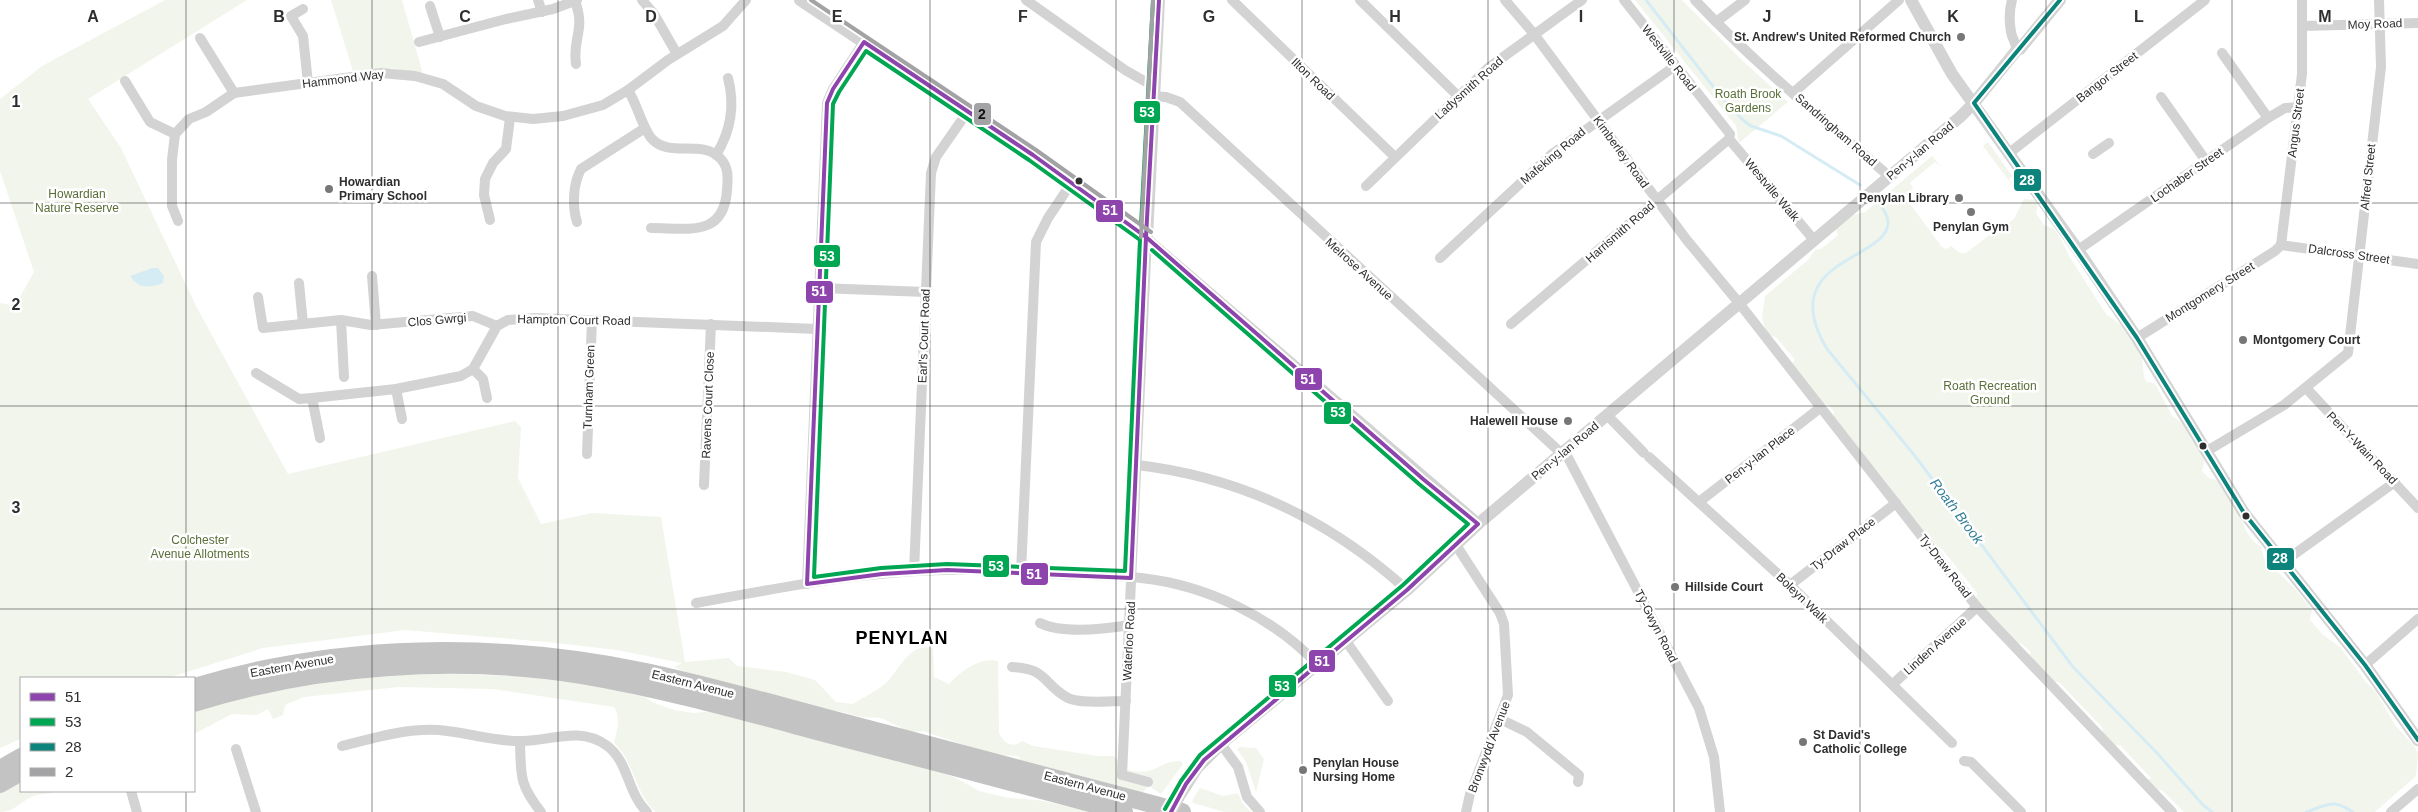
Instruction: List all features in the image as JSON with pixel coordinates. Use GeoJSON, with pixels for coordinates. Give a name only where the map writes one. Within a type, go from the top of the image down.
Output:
{"type":"FeatureCollection","features":[{"type":"Feature","properties":{"kind":"highway","name":"Eastern Avenue"},"geometry":{"type":"LineString","coordinates":[[195,687],[298,663],[352,656],[413,652],[516,654],[580,660],[646,672],[726,691],[1180,805]]}},
{"type":"Feature","properties":{"kind":"highway","name":"Eastern Avenue"},"geometry":{"type":"LineString","coordinates":[[195,703],[256,686],[306,677],[414,666],[482,666],[579,675],[715,704],[1124,812]]}},
{"type":"Feature","properties":{"kind":"highway"},"geometry":{"type":"LineString","coordinates":[[0,769],[20,758]]}},
{"type":"Feature","properties":{"kind":"highway"},"geometry":{"type":"LineString","coordinates":[[0,784],[20,773]]}},
{"type":"Feature","properties":{"kind":"street"},"geometry":{"type":"LineString","coordinates":[[538,0],[542,12]]}},
{"type":"Feature","properties":{"kind":"street"},"geometry":{"type":"LineString","coordinates":[[419,42],[542,12],[576,0],[581,27],[574,49],[576,64]]}},
{"type":"Feature","properties":{"kind":"street"},"geometry":{"type":"LineString","coordinates":[[642,0],[654,14],[677,54]]}},
{"type":"Feature","properties":{"kind":"street","name":"Hammond Way"},"geometry":{"type":"LineString","coordinates":[[175,134],[189,120],[206,112],[234,93],[381,73],[415,76],[443,84],[476,106],[510,118],[543,119],[584,111],[603,105],[628,90],[677,54],[722,26],[746,0]]}},
{"type":"Feature","properties":{"kind":"street"},"geometry":{"type":"LineString","coordinates":[[800,0],[1072,182],[1147,238],[1423,479],[1478,524]]}},
{"type":"Feature","properties":{"kind":"street","name":"Melrose Avenue"},"geometry":{"type":"LineString","coordinates":[[1026,0],[1117,65],[1146,82],[1154,90],[1180,102],[1563,452]]}},
{"type":"Feature","properties":{"kind":"street","name":"Waterloo Road"},"geometry":{"type":"LineString","coordinates":[[1148,782],[1122,775],[1159,0]]}},
{"type":"Feature","properties":{"kind":"street","name":"Ilton Road"},"geometry":{"type":"LineString","coordinates":[[1232,0],[1395,157]]}},
{"type":"Feature","properties":{"kind":"street"},"geometry":{"type":"LineString","coordinates":[[1360,0],[1458,96]]}},
{"type":"Feature","properties":{"kind":"street","name":"Kimberley Road"},"geometry":{"type":"LineString","coordinates":[[1505,0],[1534,34],[1656,200],[1739,303]]}},
{"type":"Feature","properties":{"kind":"street","name":"Ladysmith Road"},"geometry":{"type":"LineString","coordinates":[[1366,186],[1488,68],[1582,0]]}},
{"type":"Feature","properties":{"kind":"street","name":"Westville Road"},"geometry":{"type":"LineString","coordinates":[[1624,0],[1730,134],[1730,139]]}},
{"type":"Feature","properties":{"kind":"street","name":"Sandringham Road"},"geometry":{"type":"LineString","coordinates":[[1695,0],[1716,22],[1793,93],[1890,177]]}},
{"type":"Feature","properties":{"kind":"street"},"geometry":{"type":"LineString","coordinates":[[1716,22],[1745,0]]}},
{"type":"Feature","properties":{"kind":"street"},"geometry":{"type":"LineString","coordinates":[[1793,93],[1898,0]]}},
{"type":"Feature","properties":{"kind":"street"},"geometry":{"type":"LineString","coordinates":[[1911,0],[1952,74],[2078,250],[2137,338],[2244,513],[2282,564],[2365,665],[2418,740]]}},
{"type":"Feature","properties":{"kind":"street"},"geometry":{"type":"LineString","coordinates":[[2012,0],[2009,11],[2016,51]]}},
{"type":"Feature","properties":{"kind":"street","name":"Pen-y-lan Road"},"geometry":{"type":"LineString","coordinates":[[1171,812],[1180,805],[1197,768],[1221,744],[1407,590],[1478,524],[1890,177],[1974,103],[2060,0]]}},
{"type":"Feature","properties":{"kind":"street","name":"Bangor Street"},"geometry":{"type":"LineString","coordinates":[[2008,154],[2205,0]]}},
{"type":"Feature","properties":{"kind":"street","name":"Angus Street"},"geometry":{"type":"LineString","coordinates":[[2281,245],[2303,64],[2302,0]]}},
{"type":"Feature","properties":{"kind":"street","name":"Alfred Street"},"geometry":{"type":"LineString","coordinates":[[2306,388],[2348,353],[2381,67],[2380,0]]}},
{"type":"Feature","properties":{"kind":"street"},"geometry":{"type":"LineString","coordinates":[[430,6],[440,37]]}},
{"type":"Feature","properties":{"kind":"street"},"geometry":{"type":"LineString","coordinates":[[303,9],[291,16],[303,36],[308,83]]}},
{"type":"Feature","properties":{"kind":"street","name":"Moy Road"},"geometry":{"type":"LineString","coordinates":[[2302,26],[2418,23]]}},
{"type":"Feature","properties":{"kind":"street"},"geometry":{"type":"LineString","coordinates":[[200,38],[234,93]]}},
{"type":"Feature","properties":{"kind":"street"},"geometry":{"type":"LineString","coordinates":[[807,584],[827,103],[833,89],[864,42]]}},
{"type":"Feature","properties":{"kind":"street"},"geometry":{"type":"LineString","coordinates":[[2222,52],[2268,118]]}},
{"type":"Feature","properties":{"kind":"street","name":"Mafeking Road"},"geometry":{"type":"LineString","coordinates":[[1440,258],[1552,154],[1675,66]]}},
{"type":"Feature","properties":{"kind":"street"},"geometry":{"type":"LineString","coordinates":[[716,155],[729,131],[732,92],[728,78]]}},
{"type":"Feature","properties":{"kind":"street"},"geometry":{"type":"LineString","coordinates":[[125,81],[150,122],[175,134],[172,160],[172,206],[178,221]]}},
{"type":"Feature","properties":{"kind":"street"},"geometry":{"type":"LineString","coordinates":[[628,90],[636,102],[645,128],[652,139],[663,146],[706,150],[716,155],[726,166],[728,180],[725,208],[717,220],[710,225],[692,228],[651,228]]}},
{"type":"Feature","properties":{"kind":"street"},"geometry":{"type":"LineString","coordinates":[[2161,97],[2206,161]]}},
{"type":"Feature","properties":{"kind":"street","name":"Lochaber Street"},"geometry":{"type":"LineString","coordinates":[[2078,250],[2268,118],[2285,108],[2298,108]]}},
{"type":"Feature","properties":{"kind":"street","name":"Earl's Court Road"},"geometry":{"type":"LineString","coordinates":[[914,571],[933,164],[968,112]]}},
{"type":"Feature","properties":{"kind":"street"},"geometry":{"type":"LineString","coordinates":[[490,220],[484,196],[485,179],[493,163],[506,149],[510,118]]}},
{"type":"Feature","properties":{"kind":"street"},"geometry":{"type":"LineString","coordinates":[[577,222],[574,211],[576,180],[581,169],[645,128]]}},
{"type":"Feature","properties":{"kind":"street","name":"Harrismith Road"},"geometry":{"type":"LineString","coordinates":[[1511,324],[1730,139]]}},
{"type":"Feature","properties":{"kind":"street","name":"Westville Walk"},"geometry":{"type":"LineString","coordinates":[[1730,139],[1814,240]]}},
{"type":"Feature","properties":{"kind":"street"},"geometry":{"type":"LineString","coordinates":[[2093,154],[2109,143]]}},
{"type":"Feature","properties":{"kind":"street"},"geometry":{"type":"LineString","coordinates":[[1021,572],[1036,242],[1037,236],[1072,182]]}},
{"type":"Feature","properties":{"kind":"street","name":"Dalcross Street"},"geometry":{"type":"LineString","coordinates":[[2281,245],[2418,264]]}},
{"type":"Feature","properties":{"kind":"street","name":"Montgomery Street"},"geometry":{"type":"LineString","coordinates":[[2137,338],[2275,251],[2281,245]]}},
{"type":"Feature","properties":{"kind":"street"},"geometry":{"type":"LineString","coordinates":[[372,276],[376,325]]}},
{"type":"Feature","properties":{"kind":"street"},"geometry":{"type":"LineString","coordinates":[[299,283],[303,324]]}},
{"type":"Feature","properties":{"kind":"street"},"geometry":{"type":"LineString","coordinates":[[819,288],[926,292]]}},
{"type":"Feature","properties":{"kind":"street","name":"Clos Gwrgi"},"geometry":{"type":"LineString","coordinates":[[258,297],[263,328],[341,320],[376,325],[473,316],[496,326]]}},
{"type":"Feature","properties":{"kind":"street","name":"Ty-Draw Road"},"geometry":{"type":"LineString","coordinates":[[1739,303],[1977,607],[2172,812]]}},
{"type":"Feature","properties":{"kind":"street","name":"Hampton Court Road"},"geometry":{"type":"LineString","coordinates":[[496,326],[508,320],[518,318],[818,329]]}},
{"type":"Feature","properties":{"kind":"street"},"geometry":{"type":"LineString","coordinates":[[341,320],[344,377]]}},
{"type":"Feature","properties":{"kind":"street","name":"Turnham Green"},"geometry":{"type":"LineString","coordinates":[[587,454],[592,320]]}},
{"type":"Feature","properties":{"kind":"street","name":"Ravens Court Close"},"geometry":{"type":"LineString","coordinates":[[704,485],[711,324]]}},
{"type":"Feature","properties":{"kind":"street"},"geometry":{"type":"LineString","coordinates":[[256,373],[299,399],[396,389],[454,378],[473,369],[496,326]]}},
{"type":"Feature","properties":{"kind":"street"},"geometry":{"type":"LineString","coordinates":[[473,369],[482,379],[487,398]]}},
{"type":"Feature","properties":{"kind":"street"},"geometry":{"type":"LineString","coordinates":[[2207,450],[2284,406],[2306,388]]}},
{"type":"Feature","properties":{"kind":"street","name":"Pen-Y-Wain Road"},"geometry":{"type":"LineString","coordinates":[[2306,388],[2418,508]]}},
{"type":"Feature","properties":{"kind":"street"},"geometry":{"type":"LineString","coordinates":[[396,389],[402,419]]}},
{"type":"Feature","properties":{"kind":"street"},"geometry":{"type":"LineString","coordinates":[[312,398],[320,438]]}},
{"type":"Feature","properties":{"kind":"street","name":"Pen-y-lan Place"},"geometry":{"type":"LineString","coordinates":[[1699,502],[1820,408]]}},
{"type":"Feature","properties":{"kind":"street","name":"Boleyn Walk"},"geometry":{"type":"LineString","coordinates":[[1607,415],[1647,455],[1790,585],[1952,743]]}},
{"type":"Feature","properties":{"kind":"street","name":"Tŷ-Gwyn Road"},"geometry":{"type":"LineString","coordinates":[[1563,452],[1699,708],[1714,757],[1720,812]]}},
{"type":"Feature","properties":{"kind":"street"},"geometry":{"type":"LineString","coordinates":[[1137,464],[1212,479],[1292,509],[1330,530],[1370,559],[1407,590]]}},
{"type":"Feature","properties":{"kind":"street"},"geometry":{"type":"LineString","coordinates":[[2282,564],[2395,482]]}},
{"type":"Feature","properties":{"kind":"street","name":"Ty-Draw Place"},"geometry":{"type":"LineString","coordinates":[[1790,585],[1896,503]]}},
{"type":"Feature","properties":{"kind":"street","name":"Bronwydd Avenue"},"geometry":{"type":"LineString","coordinates":[[1456,545],[1497,606],[1502,618],[1509,686],[1506,704],[1473,787],[1466,812]]}},
{"type":"Feature","properties":{"kind":"street"},"geometry":{"type":"LineString","coordinates":[[696,603],[807,584],[914,571],[1021,572],[1131,578],[1179,586],[1236,605],[1287,637],[1318,665]]}},
{"type":"Feature","properties":{"kind":"street","name":"Linden Avenue"},"geometry":{"type":"LineString","coordinates":[[1892,684],[1977,607]]}},
{"type":"Feature","properties":{"kind":"street"},"geometry":{"type":"LineString","coordinates":[[2365,665],[2418,619]]}},
{"type":"Feature","properties":{"kind":"street"},"geometry":{"type":"LineString","coordinates":[[1040,623],[1050,628],[1096,628],[1130,625]]}},
{"type":"Feature","properties":{"kind":"street"},"geometry":{"type":"LineString","coordinates":[[1346,641],[1388,701]]}},
{"type":"Feature","properties":{"kind":"street"},"geometry":{"type":"LineString","coordinates":[[1012,667],[1034,670],[1065,696],[1073,700],[1126,702]]}},
{"type":"Feature","properties":{"kind":"street"},"geometry":{"type":"LineString","coordinates":[[1500,719],[1537,740],[1579,775],[1578,782]]}},
{"type":"Feature","properties":{"kind":"street"},"geometry":{"type":"LineString","coordinates":[[342,746],[390,734],[420,730],[439,730],[520,742],[574,734],[596,739],[607,745],[618,758],[634,796],[646,812]]}},
{"type":"Feature","properties":{"kind":"street"},"geometry":{"type":"LineString","coordinates":[[520,742],[520,774],[524,786],[541,812]]}},
{"type":"Feature","properties":{"kind":"street"},"geometry":{"type":"LineString","coordinates":[[1221,744],[1238,767],[1247,797],[1260,812]]}},
{"type":"Feature","properties":{"kind":"street"},"geometry":{"type":"LineString","coordinates":[[236,749],[256,812]]}},
{"type":"Feature","properties":{"kind":"street"},"geometry":{"type":"LineString","coordinates":[[1964,761],[1970,762],[2021,812]]}},
{"type":"Feature","properties":{"kind":"street"},"geometry":{"type":"LineString","coordinates":[[2391,812],[2418,789]]}},
{"type":"Feature","properties":{"kind":"street"},"geometry":{"type":"LineString","coordinates":[[130,792],[137,812]]}},
{"type":"Feature","properties":{"kind":"green space","name":"Colchester Avenue Allotments"},"geometry":{"type":"Polygon","coordinates":[[[165,0],[247,0],[88,99],[121,148],[196,306],[288,474],[515,421],[521,427],[518,478],[541,524],[592,513],[661,517],[685,662],[729,658],[737,666],[786,672],[815,680],[836,702],[853,704],[886,683],[906,658],[918,649],[925,647],[933,648],[934,677],[949,684],[971,666],[984,661],[998,661],[999,733],[1003,740],[1009,744],[1015,745],[1022,741],[1033,746],[1098,756],[1114,756],[1126,773],[1128,770],[1145,772],[1166,763],[1181,761],[1183,764],[1161,794],[1146,784],[1146,789],[1142,793],[1021,761],[1018,756],[994,755],[923,731],[910,731],[879,718],[825,711],[698,677],[674,667],[682,663],[617,650],[405,630],[263,648],[171,677],[20,677],[20,739],[0,748],[0,303],[15,306],[34,272],[0,171],[0,99],[42,66],[165,0]]]}},
{"type":"Feature","properties":{"kind":"green space"},"geometry":{"type":"Polygon","coordinates":[[[331,0],[402,0],[423,74],[392,68],[353,71],[331,0]]]}},
{"type":"Feature","properties":{"kind":"green space","name":"Roath Brook Gardens"},"geometry":{"type":"Polygon","coordinates":[[[1635,0],[1682,0],[1745,63],[1788,102],[1739,143],[1736,126],[1635,0]]]}},
{"type":"Feature","properties":{"kind":"green space"},"geometry":{"type":"Polygon","coordinates":[[[1988,142],[2012,176],[2009,179],[2015,187],[2018,185],[2023,191],[2019,194],[1983,146],[1988,142]]]}},
{"type":"Feature","properties":{"kind":"green space","name":"Roath Recreation Ground"},"geometry":{"type":"Polygon","coordinates":[[[1932,156],[1941,167],[1935,162],[1912,181],[1910,183],[1913,188],[1905,197],[1942,247],[1947,249],[1951,246],[1960,253],[1966,253],[2014,219],[2024,199],[2035,200],[2038,203],[2036,213],[2044,225],[2054,229],[2061,239],[2069,256],[2106,314],[2124,327],[2142,357],[2144,377],[2147,382],[2156,385],[2172,416],[2183,424],[2205,459],[2202,471],[2209,478],[2218,481],[2232,501],[2247,532],[2255,543],[2261,547],[2264,558],[2297,591],[2312,610],[2310,620],[2322,634],[2340,647],[2366,682],[2376,692],[2395,725],[2415,747],[2418,754],[2416,776],[2375,812],[2184,812],[2162,790],[2158,791],[2147,780],[2151,778],[2120,745],[2110,746],[2105,742],[2102,727],[2059,682],[2052,682],[2028,657],[2031,652],[2021,643],[2018,644],[1976,599],[1977,593],[1942,549],[1931,543],[1930,539],[1891,494],[1889,486],[1884,480],[1881,481],[1838,426],[1839,422],[1836,419],[1833,420],[1834,412],[1830,406],[1819,402],[1792,363],[1795,360],[1777,338],[1767,334],[1762,318],[1765,296],[1808,260],[1815,250],[1821,249],[1838,235],[1835,226],[1843,218],[1865,212],[1932,156]]]}},
{"type":"Feature","properties":{"kind":"green space"},"geometry":{"type":"Polygon","coordinates":[[[423,673],[542,677],[597,683],[610,689],[645,697],[654,703],[674,710],[694,713],[715,711],[861,748],[871,755],[889,755],[898,762],[915,763],[956,778],[979,791],[1009,798],[1038,800],[1093,812],[656,812],[643,796],[626,759],[614,743],[618,720],[614,707],[493,689],[399,687],[304,697],[285,705],[283,715],[273,719],[268,709],[257,715],[232,714],[195,733],[195,711],[279,690],[365,678],[423,673]]]}},
{"type":"Feature","properties":{"kind":"green space"},"geometry":{"type":"Polygon","coordinates":[[[1240,747],[1256,748],[1264,759],[1256,792],[1246,762],[1237,749],[1240,747]]]}},
{"type":"Feature","properties":{"kind":"green space"},"geometry":{"type":"Polygon","coordinates":[[[20,782],[20,792],[54,792],[34,796],[5,812],[0,812],[0,793],[20,782]]]}},
{"type":"Feature","properties":{"kind":"green space"},"geometry":{"type":"Polygon","coordinates":[[[1200,788],[1223,796],[1238,793],[1242,803],[1251,812],[1225,812],[1193,803],[1192,801],[1200,788]]]}},
{"type":"Feature","properties":{"kind":"water"},"geometry":{"type":"Polygon","coordinates":[[[152,268],[158,268],[164,276],[163,283],[145,286],[137,283],[130,276],[152,268]]]}},
{"type":"Feature","properties":{"kind":"waterway","name":"Roath Brook"},"geometry":{"type":"LineString","coordinates":[[1646,0],[1722,98],[1743,120],[1751,126],[1781,136],[1860,185]]}},
{"type":"Feature","properties":{"kind":"waterway","name":"Roath Brook"},"geometry":{"type":"LineString","coordinates":[[1878,202],[1888,219],[1883,235],[1871,246],[1838,266],[1823,279],[1814,296],[1814,319],[1827,349],[1915,456],[2073,667],[2157,753],[2203,805],[2212,812]]}},
{"type":"Feature","properties":{"kind":"waterway","name":"Roath Brook"},"geometry":{"type":"LineString","coordinates":[[2306,812],[2330,804],[2340,805],[2353,812]]}},
{"type":"Feature","properties":{"kind":"transit line","name":"2"},"geometry":{"type":"LineString","coordinates":[[811,0],[1036,150],[1151,232]]}},
{"type":"Feature","properties":{"kind":"transit line","name":"53"},"geometry":{"type":"LineString","coordinates":[[1141,225],[1153,0]]}},
{"type":"Feature","properties":{"kind":"transit line","name":"2"},"geometry":{"type":"LineString","coordinates":[[1141,237],[1153,0]]}},
{"type":"Feature","properties":{"kind":"transit line","name":"51"},"geometry":{"type":"LineString","coordinates":[[1146,237],[1159,0]]}},
{"type":"Feature","properties":{"kind":"transit line","name":"28"},"geometry":{"type":"LineString","coordinates":[[2060,0],[1974,103],[2137,338],[2244,513],[2365,665],[2418,740]]}},
{"type":"Feature","properties":{"kind":"transit line","name":"51"},"geometry":{"type":"LineString","coordinates":[[864,42],[1033,155],[1146,237],[1131,578],[947,570],[882,574],[807,584],[827,103],[833,89],[864,42]]}},
{"type":"Feature","properties":{"kind":"transit line","name":"53"},"geometry":{"type":"LineString","coordinates":[[866,51],[1029,160],[1140,240],[1125,571],[947,564],[881,568],[814,577],[833,104],[866,51]]}},
{"type":"Feature","properties":{"kind":"transit line","name":"51"},"geometry":{"type":"LineString","coordinates":[[1146,237],[1423,479],[1478,524],[1407,590],[1204,760],[1186,784],[1171,812]]}},
{"type":"Feature","properties":{"kind":"transit line","name":"53"},"geometry":{"type":"LineString","coordinates":[[1152,250],[1419,484],[1468,524],[1403,585],[1200,755],[1181,781],[1165,809]]}},
{"type":"Feature","properties":{"kind":"place","name":"St. Andrew's United Reformed Church"},"geometry":{"type":"Point","coordinates":[1961,37]}},
{"type":"Feature","properties":{"kind":"place","name":"Howardian Primary School"},"geometry":{"type":"Point","coordinates":[329,189]}},
{"type":"Feature","properties":{"kind":"place","name":"Penylan Library"},"geometry":{"type":"Point","coordinates":[1959,198]}},
{"type":"Feature","properties":{"kind":"place","name":"Penylan Gym"},"geometry":{"type":"Point","coordinates":[1971,212]}},
{"type":"Feature","properties":{"kind":"place","name":"Montgomery Court"},"geometry":{"type":"Point","coordinates":[2243,340]}},
{"type":"Feature","properties":{"kind":"place","name":"Halewell House"},"geometry":{"type":"Point","coordinates":[1568,421]}},
{"type":"Feature","properties":{"kind":"place","name":"Hillside Court"},"geometry":{"type":"Point","coordinates":[1675,587]}},
{"type":"Feature","properties":{"kind":"place","name":"St David's Catholic College"},"geometry":{"type":"Point","coordinates":[1803,742]}},
{"type":"Feature","properties":{"kind":"place","name":"Penylan House Nursing Home"},"geometry":{"type":"Point","coordinates":[1303,770]}},
{"type":"Feature","properties":{"kind":"district","name":"PENYLAN"},"geometry":{"type":"Point","coordinates":[902,638]}},
{"type":"Feature","properties":{"kind":"park label","name":"Howardian Nature Reserve"},"geometry":{"type":"Point","coordinates":[77,201]}}]}
